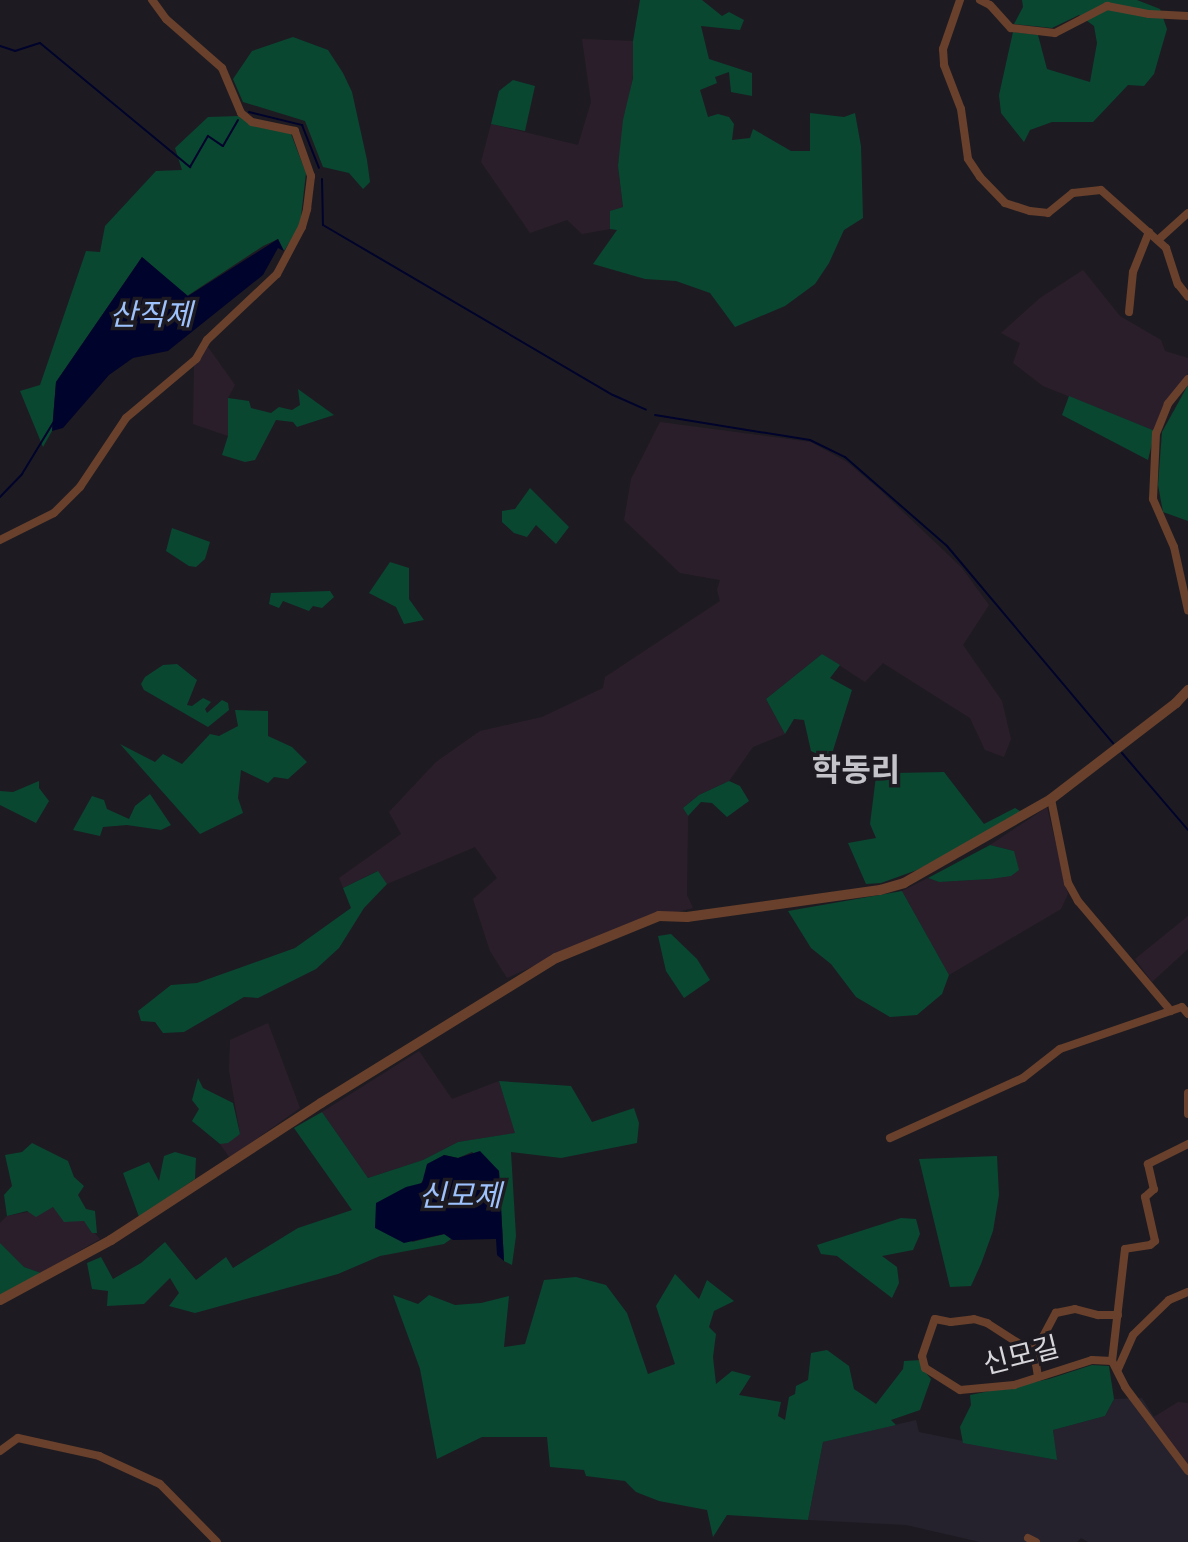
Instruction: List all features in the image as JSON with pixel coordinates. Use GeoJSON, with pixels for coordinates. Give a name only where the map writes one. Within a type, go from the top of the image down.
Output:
{"type":"FeatureCollection","features":[{"type":"Feature","properties":{"kind":"street"},"geometry":{"type":"LineString","coordinates":[[0,540],[54,513],[80,487],[126,418],[196,359],[207,340],[277,274],[302,227],[311,176],[295,131],[252,122],[241,113],[222,68],[166,19],[152,0]]}},
{"type":"Feature","properties":{"kind":"street"},"geometry":{"type":"LineString","coordinates":[[960,0],[943,49],[944,65],[961,109],[968,159],[991,192],[1005,203],[1048,213],[1073,193],[1101,190],[1158,240],[1171,257],[1178,284],[1188,297]]}},
{"type":"Feature","properties":{"kind":"street"},"geometry":{"type":"LineString","coordinates":[[980,0],[990,5],[1011,28],[1055,33],[1107,6],[1149,14],[1188,16]]}},
{"type":"Feature","properties":{"kind":"street"},"geometry":{"type":"LineString","coordinates":[[1158,240],[1188,213]]}},
{"type":"Feature","properties":{"kind":"street"},"geometry":{"type":"LineString","coordinates":[[1129,312],[1133,272],[1149,232]]}},
{"type":"Feature","properties":{"kind":"street"},"geometry":{"type":"LineString","coordinates":[[1188,379],[1168,404],[1156,433],[1153,499],[1174,547],[1188,610]]}},
{"type":"Feature","properties":{"kind":"street"},"geometry":{"type":"LineString","coordinates":[[0,1300],[111,1240],[321,1103],[556,958],[659,916],[687,917],[880,890],[904,883],[1051,799],[1176,703],[1188,690]]}},
{"type":"Feature","properties":{"kind":"street"},"geometry":{"type":"LineString","coordinates":[[1051,799],[1068,883],[1078,901],[1171,1011]]}},
{"type":"Feature","properties":{"kind":"street"},"geometry":{"type":"LineString","coordinates":[[890,1138],[1023,1078],[1060,1049],[1171,1011],[1185,1010]]}},
{"type":"Feature","properties":{"kind":"street"},"geometry":{"type":"LineString","coordinates":[[1188,1093],[1188,1114]]}},
{"type":"Feature","properties":{"kind":"street"},"geometry":{"type":"LineString","coordinates":[[1188,1144],[1148,1164],[1154,1189],[1145,1197],[1155,1241],[1150,1245],[1125,1249],[1115,1365],[1125,1387],[1188,1471]]}},
{"type":"Feature","properties":{"kind":"street"},"geometry":{"type":"LineString","coordinates":[[1115,1365],[1133,1335],[1169,1300],[1188,1292]]}},
{"type":"Feature","properties":{"kind":"street","name":"신모길"},"geometry":{"type":"LineString","coordinates":[[1115,1365],[1092,1360],[1014,1385],[960,1390],[925,1368],[922,1356],[935,1319],[951,1322],[974,1319],[987,1323],[1026,1348],[1037,1348],[1056,1313],[1075,1309],[1098,1315],[1118,1315]]}},
{"type":"Feature","properties":{"kind":"street"},"geometry":{"type":"LineString","coordinates":[[1037,1348],[1041,1354],[1036,1364],[1038,1377]]}},
{"type":"Feature","properties":{"kind":"street"},"geometry":{"type":"LineString","coordinates":[[0,1451],[18,1438],[99,1456],[160,1484],[217,1542]]}},
{"type":"Feature","properties":{"kind":"shaded area"},"geometry":{"type":"Polygon","coordinates":[[[582,39],[633,41],[634,69],[618,166],[623,207],[610,211],[610,229],[582,234],[567,220],[530,233],[481,162],[491,124],[578,145],[591,102],[582,39]]]}},
{"type":"Feature","properties":{"kind":"shaded area"},"geometry":{"type":"Polygon","coordinates":[[[1083,270],[1120,316],[1161,340],[1165,351],[1188,358],[1188,373],[1155,431],[1043,386],[1013,363],[1020,343],[1001,333],[1040,298],[1083,270]]]}},
{"type":"Feature","properties":{"kind":"shaded area"},"geometry":{"type":"Polygon","coordinates":[[[208,347],[235,385],[228,398],[228,436],[193,424],[194,365],[208,347]]]}},
{"type":"Feature","properties":{"kind":"shaded area"},"geometry":{"type":"Polygon","coordinates":[[[660,422],[811,442],[847,462],[879,489],[962,568],[989,605],[963,645],[1002,701],[1011,739],[1004,757],[985,750],[970,718],[883,663],[865,682],[822,654],[766,699],[785,734],[753,747],[729,781],[699,795],[683,808],[688,816],[687,895],[693,908],[630,924],[507,978],[490,951],[473,899],[497,878],[475,847],[387,884],[377,871],[343,888],[339,878],[401,834],[389,812],[436,762],[480,731],[542,717],[603,688],[605,677],[720,601],[717,590],[720,580],[680,573],[624,520],[631,479],[660,422]]]}},
{"type":"Feature","properties":{"kind":"shaded area"},"geometry":{"type":"Polygon","coordinates":[[[1047,807],[1068,894],[1061,909],[949,975],[902,891],[928,878],[939,882],[990,879],[1014,851],[990,845],[1047,807]]]}},
{"type":"Feature","properties":{"kind":"shaded area"},"geometry":{"type":"Polygon","coordinates":[[[1188,916],[1188,949],[1152,982],[1135,959],[1188,916]]]}},
{"type":"Feature","properties":{"kind":"shaded area"},"geometry":{"type":"Polygon","coordinates":[[[268,1023],[300,1108],[230,1158],[220,1144],[240,1134],[229,1070],[230,1040],[268,1023]]]}},
{"type":"Feature","properties":{"kind":"shaded area"},"geometry":{"type":"Polygon","coordinates":[[[419,1051],[452,1099],[499,1081],[516,1133],[458,1142],[423,1160],[368,1178],[322,1112],[419,1051]]]}},
{"type":"Feature","properties":{"kind":"shaded area"},"geometry":{"type":"Polygon","coordinates":[[[53,1207],[84,1221],[100,1239],[41,1273],[24,1267],[0,1243],[0,1223],[7,1216],[53,1207]]]}},
{"type":"Feature","properties":{"kind":"shaded area"},"geometry":{"type":"Polygon","coordinates":[[[1142,1398],[1188,1471],[1188,1542],[1088,1542],[1081,1538],[1077,1542],[980,1542],[906,1525],[808,1520],[823,1442],[916,1420],[919,1432],[1056,1460],[1053,1430],[1105,1416],[1114,1399],[1142,1398]]]}},
{"type":"Feature","properties":{"kind":"shaded area"},"geometry":{"type":"Polygon","coordinates":[[[1178,1402],[1188,1403],[1188,1477],[1152,1418],[1178,1402]]]}},
{"type":"Feature","properties":{"kind":"green space"},"geometry":{"type":"Polygon","coordinates":[[[640,0],[702,0],[722,16],[729,12],[744,20],[740,30],[701,26],[709,59],[752,73],[752,96],[731,92],[729,72],[715,77],[717,83],[700,90],[708,117],[718,114],[729,117],[734,124],[732,140],[750,138],[753,129],[791,151],[810,151],[810,113],[844,117],[855,113],[861,146],[863,218],[844,230],[815,284],[785,306],[735,327],[710,293],[676,281],[645,279],[593,264],[617,230],[610,229],[610,211],[623,207],[618,166],[623,120],[633,78],[633,41],[640,0]]]}},
{"type":"Feature","properties":{"kind":"green space"},"geometry":{"type":"Polygon","coordinates":[[[1022,0],[1137,0],[1160,9],[1167,29],[1154,74],[1144,86],[1128,85],[1093,122],[1052,122],[1030,130],[1024,142],[1001,113],[999,95],[1013,32],[1038,35],[1047,69],[1090,82],[1097,43],[1094,26],[1079,15],[1052,28],[1014,24],[1023,7],[1022,0]]]}},
{"type":"Feature","properties":{"kind":"green space"},"geometry":{"type":"Polygon","coordinates":[[[293,37],[328,50],[352,92],[370,182],[363,189],[349,173],[323,167],[305,121],[243,102],[233,79],[252,51],[293,37]]]}},
{"type":"Feature","properties":{"kind":"green space"},"geometry":{"type":"Polygon","coordinates":[[[513,80],[535,86],[525,131],[491,124],[499,91],[513,80]]]}},
{"type":"Feature","properties":{"kind":"green space"},"geometry":{"type":"Polygon","coordinates":[[[239,116],[291,134],[306,173],[300,225],[284,251],[278,239],[187,296],[142,257],[56,382],[52,431],[43,447],[20,391],[40,385],[86,251],[100,252],[105,226],[156,171],[182,170],[175,148],[208,117],[239,116]]]}},
{"type":"Feature","properties":{"kind":"green space"},"geometry":{"type":"Polygon","coordinates":[[[1188,385],[1188,521],[1163,512],[1158,485],[1162,432],[1188,385]]]}},
{"type":"Feature","properties":{"kind":"green space"},"geometry":{"type":"Polygon","coordinates":[[[298,389],[334,415],[297,427],[293,422],[276,420],[255,460],[245,462],[222,455],[228,436],[228,398],[249,401],[251,408],[271,413],[279,407],[292,410],[300,405],[298,389]]]}},
{"type":"Feature","properties":{"kind":"green space"},"geometry":{"type":"Polygon","coordinates":[[[1069,396],[1155,431],[1148,460],[1062,415],[1069,396]]]}},
{"type":"Feature","properties":{"kind":"green space"},"geometry":{"type":"Polygon","coordinates":[[[530,488],[569,527],[556,544],[536,525],[527,537],[514,533],[502,522],[502,511],[515,509],[530,488]]]}},
{"type":"Feature","properties":{"kind":"green space"},"geometry":{"type":"Polygon","coordinates":[[[172,528],[210,542],[205,559],[196,567],[189,566],[166,551],[172,528]]]}},
{"type":"Feature","properties":{"kind":"green space"},"geometry":{"type":"Polygon","coordinates":[[[390,562],[409,568],[409,599],[424,620],[404,624],[396,607],[369,593],[390,562]]]}},
{"type":"Feature","properties":{"kind":"green space"},"geometry":{"type":"Polygon","coordinates":[[[330,591],[334,597],[322,608],[313,606],[309,611],[283,601],[279,608],[269,604],[271,593],[330,591]]]}},
{"type":"Feature","properties":{"kind":"green space"},"geometry":{"type":"Polygon","coordinates":[[[822,654],[840,665],[830,678],[852,690],[830,760],[811,751],[804,720],[794,719],[785,734],[766,699],[822,654]]]}},
{"type":"Feature","properties":{"kind":"green space"},"geometry":{"type":"Polygon","coordinates":[[[177,664],[197,680],[187,705],[192,706],[203,698],[211,702],[205,709],[207,713],[222,700],[228,703],[229,710],[208,727],[144,690],[141,684],[145,677],[163,665],[177,664]]]}},
{"type":"Feature","properties":{"kind":"green space"},"geometry":{"type":"Polygon","coordinates":[[[235,710],[268,711],[268,736],[292,747],[307,762],[288,779],[274,777],[268,783],[241,770],[238,798],[243,813],[200,834],[120,744],[155,762],[163,754],[182,764],[210,734],[219,736],[238,726],[235,710]]]}},
{"type":"Feature","properties":{"kind":"green space"},"geometry":{"type":"Polygon","coordinates":[[[877,768],[896,773],[944,772],[984,824],[1015,808],[1020,811],[1014,819],[917,870],[881,883],[866,884],[848,843],[876,838],[870,824],[877,768]]]}},
{"type":"Feature","properties":{"kind":"green space"},"geometry":{"type":"Polygon","coordinates":[[[39,781],[39,788],[49,801],[36,823],[0,805],[0,791],[13,792],[39,781]]]}},
{"type":"Feature","properties":{"kind":"green space"},"geometry":{"type":"Polygon","coordinates":[[[729,781],[740,786],[749,801],[727,817],[712,803],[701,802],[688,816],[683,808],[699,795],[729,781]]]}},
{"type":"Feature","properties":{"kind":"green space"},"geometry":{"type":"Polygon","coordinates":[[[150,794],[171,825],[161,830],[127,825],[103,827],[100,836],[73,830],[92,796],[104,800],[107,809],[129,819],[135,806],[150,794]]]}},
{"type":"Feature","properties":{"kind":"green space"},"geometry":{"type":"Polygon","coordinates":[[[990,845],[1014,851],[1019,870],[1011,876],[990,879],[939,882],[928,878],[990,845]]]}},
{"type":"Feature","properties":{"kind":"green space"},"geometry":{"type":"Polygon","coordinates":[[[378,871],[387,884],[364,908],[339,948],[316,969],[258,998],[244,997],[184,1032],[163,1033],[155,1022],[141,1021],[138,1011],[171,985],[197,983],[295,948],[351,908],[343,888],[378,871]]]}},
{"type":"Feature","properties":{"kind":"green space"},"geometry":{"type":"Polygon","coordinates":[[[902,891],[949,975],[942,994],[917,1015],[890,1017],[856,997],[831,964],[811,948],[788,911],[902,891]]]}},
{"type":"Feature","properties":{"kind":"green space"},"geometry":{"type":"Polygon","coordinates":[[[671,934],[697,959],[710,980],[684,998],[666,971],[658,936],[671,934]]]}},
{"type":"Feature","properties":{"kind":"green space"},"geometry":{"type":"Polygon","coordinates":[[[198,1078],[203,1088],[233,1103],[240,1134],[228,1143],[220,1144],[192,1121],[199,1109],[192,1100],[198,1078]]]}},
{"type":"Feature","properties":{"kind":"green space"},"geometry":{"type":"Polygon","coordinates":[[[499,1081],[571,1086],[592,1122],[634,1108],[639,1123],[637,1143],[561,1158],[511,1152],[516,1236],[512,1265],[504,1261],[499,1171],[472,1152],[458,1158],[444,1155],[420,1184],[412,1242],[445,1234],[451,1239],[444,1244],[380,1256],[338,1274],[195,1313],[169,1306],[179,1293],[170,1278],[144,1304],[107,1306],[108,1291],[92,1289],[87,1263],[101,1257],[113,1279],[141,1263],[165,1242],[196,1280],[226,1257],[233,1268],[298,1228],[352,1210],[294,1128],[322,1112],[368,1178],[423,1160],[458,1142],[515,1133],[499,1081]]]}},
{"type":"Feature","properties":{"kind":"green space"},"geometry":{"type":"Polygon","coordinates":[[[32,1143],[68,1161],[74,1177],[84,1186],[78,1195],[86,1209],[95,1211],[97,1233],[92,1233],[84,1221],[64,1222],[53,1207],[36,1217],[27,1211],[7,1216],[4,1195],[12,1186],[5,1155],[22,1152],[32,1143]]]}},
{"type":"Feature","properties":{"kind":"green space"},"geometry":{"type":"Polygon","coordinates":[[[175,1152],[196,1158],[195,1179],[139,1217],[123,1173],[149,1162],[159,1181],[164,1156],[175,1152]]]}},
{"type":"Feature","properties":{"kind":"green space"},"geometry":{"type":"Polygon","coordinates":[[[997,1156],[999,1195],[993,1231],[971,1286],[950,1287],[919,1159],[997,1156]]]}},
{"type":"Feature","properties":{"kind":"green space"},"geometry":{"type":"Polygon","coordinates":[[[901,1218],[916,1219],[920,1234],[913,1250],[882,1256],[897,1267],[899,1283],[892,1298],[837,1256],[821,1254],[817,1245],[901,1218]]]}},
{"type":"Feature","properties":{"kind":"green space"},"geometry":{"type":"Polygon","coordinates":[[[0,1243],[24,1267],[41,1273],[0,1295],[0,1243]]]}},
{"type":"Feature","properties":{"kind":"green space"},"geometry":{"type":"Polygon","coordinates":[[[675,1274],[699,1299],[707,1280],[734,1301],[714,1311],[709,1327],[716,1334],[713,1357],[716,1384],[732,1371],[751,1376],[739,1395],[781,1402],[778,1416],[785,1420],[789,1397],[795,1394],[796,1386],[808,1380],[811,1353],[827,1350],[849,1366],[854,1389],[876,1404],[903,1369],[904,1361],[921,1360],[921,1367],[931,1379],[920,1410],[891,1420],[896,1425],[823,1442],[808,1520],[727,1515],[713,1537],[707,1510],[659,1501],[636,1492],[625,1481],[586,1476],[584,1470],[550,1467],[547,1437],[482,1437],[437,1459],[420,1369],[393,1295],[418,1304],[429,1295],[455,1305],[509,1296],[504,1347],[525,1344],[544,1280],[576,1277],[606,1285],[627,1313],[648,1374],[675,1364],[656,1306],[675,1274]]]}},
{"type":"Feature","properties":{"kind":"green space"},"geometry":{"type":"Polygon","coordinates":[[[1092,1365],[1109,1366],[1114,1399],[1105,1416],[1053,1430],[1057,1460],[963,1443],[960,1427],[971,1405],[970,1395],[1049,1379],[1092,1365]]]}},
{"type":"Feature","properties":{"kind":"water","name":"산직제"},"geometry":{"type":"Polygon","coordinates":[[[278,239],[284,251],[278,248],[263,275],[168,351],[133,358],[109,375],[63,428],[52,431],[56,382],[142,257],[188,296],[278,239]]]}},
{"type":"Feature","properties":{"kind":"water","name":"신모제"},"geometry":{"type":"Polygon","coordinates":[[[480,1151],[499,1171],[504,1261],[497,1255],[496,1239],[453,1240],[444,1234],[404,1243],[375,1228],[376,1203],[406,1187],[422,1183],[427,1164],[444,1155],[458,1158],[480,1151]]]}},
{"type":"Feature","properties":{"kind":"waterway"},"geometry":{"type":"LineString","coordinates":[[0,46],[15,51],[40,43],[190,167],[208,136],[223,146],[238,120]]}},
{"type":"Feature","properties":{"kind":"waterway"},"geometry":{"type":"LineString","coordinates":[[249,112],[302,125],[319,168]]}},
{"type":"Feature","properties":{"kind":"waterway"},"geometry":{"type":"LineString","coordinates":[[322,179],[323,225],[613,395],[646,410]]}},
{"type":"Feature","properties":{"kind":"waterway"},"geometry":{"type":"LineString","coordinates":[[655,415],[810,440],[845,457],[947,546],[1113,743]]}},
{"type":"Feature","properties":{"kind":"waterway"},"geometry":{"type":"LineString","coordinates":[[0,497],[22,474],[53,423]]}},
{"type":"Feature","properties":{"kind":"waterway"},"geometry":{"type":"LineString","coordinates":[[1122,753],[1188,830]]}},
{"type":"Feature","properties":{"kind":"district","name":"학동리"},"geometry":{"type":"Point","coordinates":[856,771]}}]}
